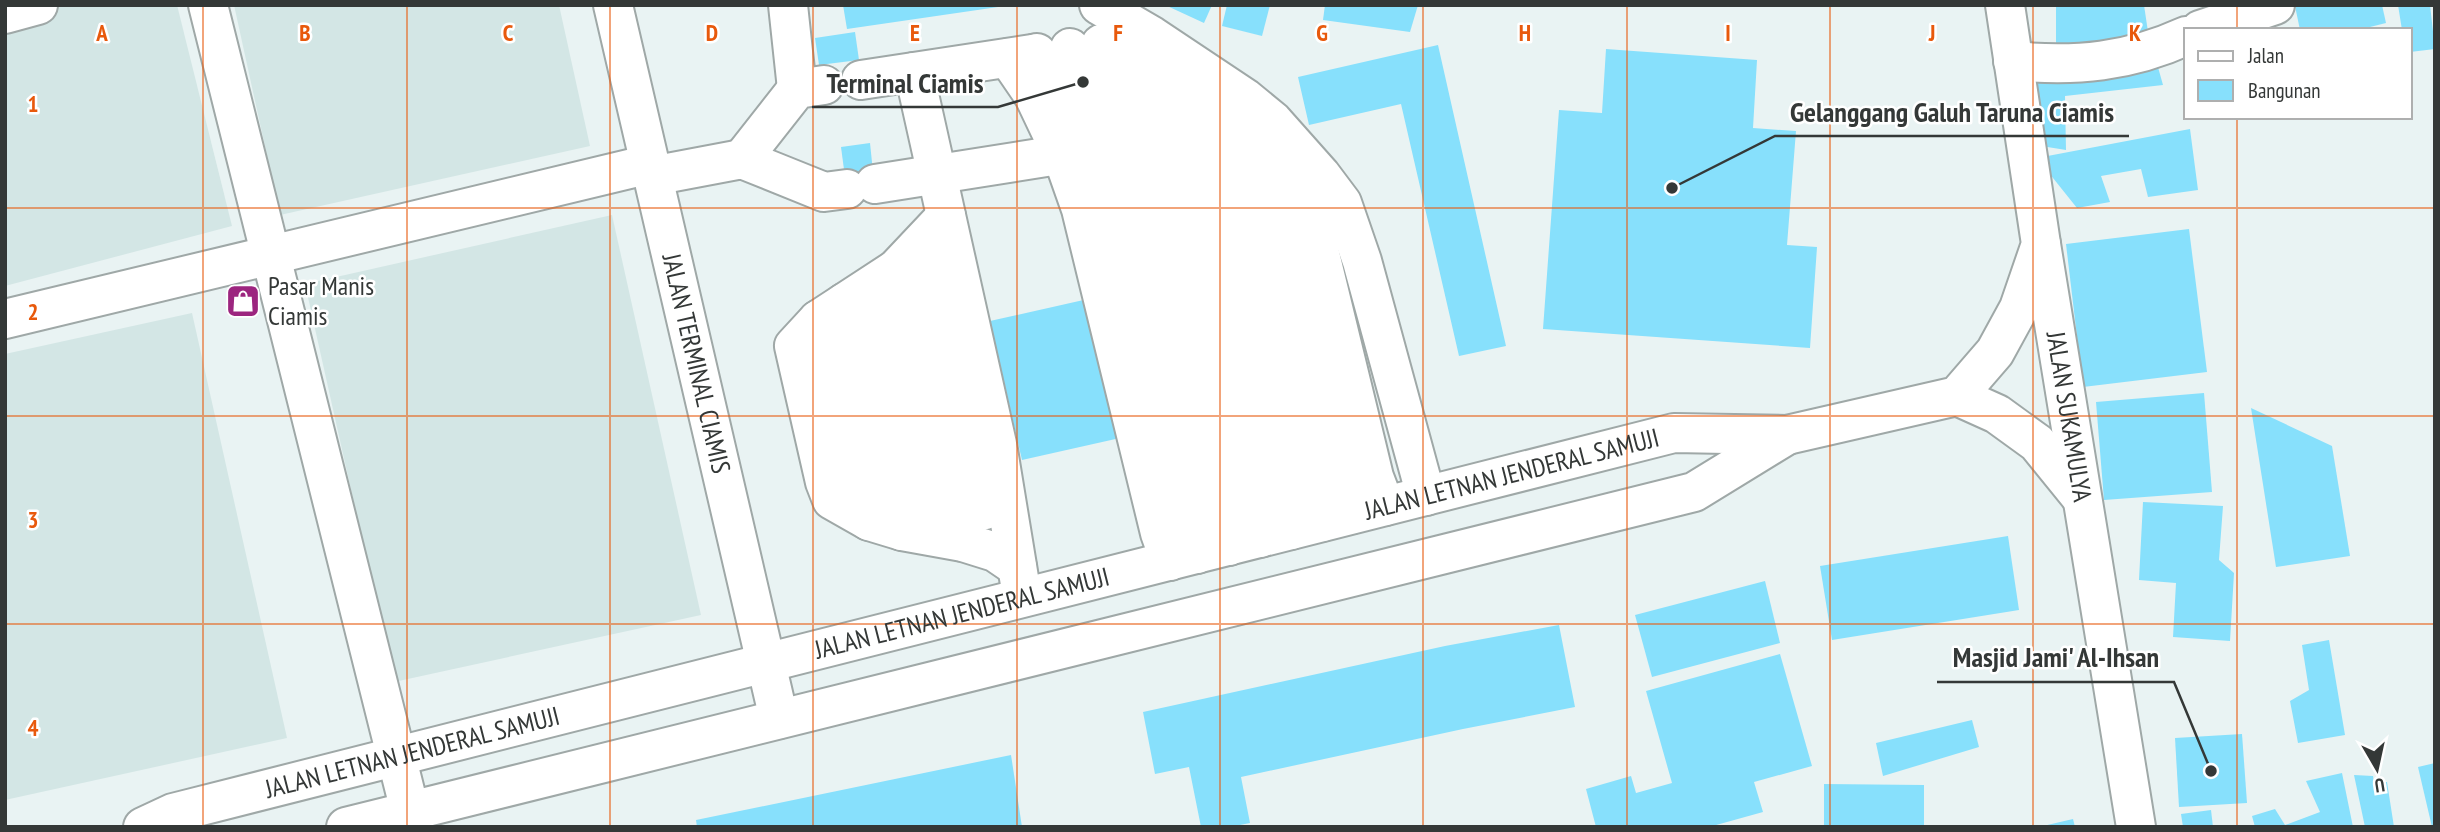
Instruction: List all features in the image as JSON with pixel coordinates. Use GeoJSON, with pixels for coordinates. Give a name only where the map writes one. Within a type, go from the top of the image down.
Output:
{"type":"FeatureCollection","features":[{"type":"Feature","properties":{"kind":"main road"},"geometry":{"type":"LineString","coordinates":[[5,14],[38,5]]}},
{"type":"Feature","properties":{"kind":"main road"},"geometry":{"type":"LineString","coordinates":[[208,5],[410,811]]}},
{"type":"Feature","properties":{"kind":"main road","name":"JALAN TERMINAL CIAMIS"},"geometry":{"type":"LineString","coordinates":[[613,5],[779,719]]}},
{"type":"Feature","properties":{"kind":"main road"},"geometry":{"type":"LineString","coordinates":[[742,159],[810,87],[788,5]]}},
{"type":"Feature","properties":{"kind":"main road"},"geometry":{"type":"LineString","coordinates":[[1099,5],[1095,86],[1182,138],[1267,176],[1255,460]]}},
{"type":"Feature","properties":{"kind":"main road","name":"JALAN SUKAMULYA"},"geometry":{"type":"LineString","coordinates":[[2005,5],[2136,827]]}},
{"type":"Feature","properties":{"kind":"main road"},"geometry":{"type":"LineString","coordinates":[[2206,28],[2275,5]]}},
{"type":"Feature","properties":{"kind":"main road"},"geometry":{"type":"LineString","coordinates":[[2013,61],[2052,65],[2102,62],[2157,49],[2184,37]]}},
{"type":"Feature","properties":{"kind":"main road"},"geometry":{"type":"LineString","coordinates":[[1097,47],[1034,96],[1182,138],[1342,203],[1362,261],[1426,496]]}},
{"type":"Feature","properties":{"kind":"main road"},"geometry":{"type":"LineString","coordinates":[[1097,47],[1157,77],[1205,188],[1255,460],[1276,534]]}},
{"type":"Feature","properties":{"kind":"main road"},"geometry":{"type":"LineString","coordinates":[[861,80],[1097,47],[1233,90],[1182,138],[1082,208],[1255,460],[1312,493],[1214,612]]}},
{"type":"Feature","properties":{"kind":"main road"},"geometry":{"type":"LineString","coordinates":[[914,72],[997,444],[957,550]]}},
{"type":"Feature","properties":{"kind":"main road"},"geometry":{"type":"LineString","coordinates":[[5,319],[270,254],[651,170],[742,159],[824,192],[1182,138]]}},
{"type":"Feature","properties":{"kind":"main road"},"geometry":{"type":"LineString","coordinates":[[1182,138],[1143,198],[1255,460]]}},
{"type":"Feature","properties":{"kind":"main road"},"geometry":{"type":"LineString","coordinates":[[946,216],[870,285],[794,346],[825,482],[832,500],[957,550]]}},
{"type":"Feature","properties":{"kind":"main road"},"geometry":{"type":"LineString","coordinates":[[2041,244],[2019,308],[1995,352],[1956,396],[1997,414],[2037,443],[2083,499]]}},
{"type":"Feature","properties":{"kind":"main road"},"geometry":{"type":"LineString","coordinates":[[870,285],[957,550]]}},
{"type":"Feature","properties":{"kind":"main road"},"geometry":{"type":"LineString","coordinates":[[870,285],[912,463],[957,550],[1035,656]]}},
{"type":"Feature","properties":{"kind":"main road"},"geometry":{"type":"LineString","coordinates":[[1255,460],[1374,477],[1276,534],[1187,526],[1255,460],[1395,385]]}},
{"type":"Feature","properties":{"kind":"main road","name":"JALAN LETNAN JENDERAL SAMUJI"},"geometry":{"type":"LineString","coordinates":[[143,827],[173,813],[765,663],[957,550],[1276,534],[1674,433],[1787,435],[1956,396]]}},
{"type":"Feature","properties":{"kind":"main road","name":"JALAN LETNAN JENDERAL SAMUJI"},"geometry":{"type":"LineString","coordinates":[[346,827],[1694,492],[1787,435]]}},
{"type":"Feature","properties":{"kind":"shaded area"},"geometry":{"type":"Polygon","coordinates":[[[53,5],[177,5],[232,226],[5,286],[5,18],[53,5]]]}},
{"type":"Feature","properties":{"kind":"shaded area"},"geometry":{"type":"Polygon","coordinates":[[[234,5],[559,5],[590,146],[280,215],[234,5]]]}},
{"type":"Feature","properties":{"kind":"shaded area"},"geometry":{"type":"Polygon","coordinates":[[[612,215],[701,615],[394,682],[305,284],[612,215]]]}},
{"type":"Feature","properties":{"kind":"shaded area"},"geometry":{"type":"Polygon","coordinates":[[[192,313],[287,738],[5,800],[5,354],[192,313]]]}},
{"type":"Feature","properties":{"kind":"building"},"geometry":{"type":"Polygon","coordinates":[[[843,5],[998,5],[998,7],[847,29],[843,5]]]}},
{"type":"Feature","properties":{"kind":"building"},"geometry":{"type":"Polygon","coordinates":[[[1165,5],[1212,5],[1204,23],[1165,5]]]}},
{"type":"Feature","properties":{"kind":"building"},"geometry":{"type":"Polygon","coordinates":[[[1227,5],[1270,5],[1262,36],[1222,26],[1227,5]]]}},
{"type":"Feature","properties":{"kind":"building"},"geometry":{"type":"Polygon","coordinates":[[[1325,5],[1418,5],[1410,32],[1323,20],[1325,5]]]}},
{"type":"Feature","properties":{"kind":"building"},"geometry":{"type":"Polygon","coordinates":[[[2056,5],[2144,5],[2148,32],[2056,50],[2056,5]]]}},
{"type":"Feature","properties":{"kind":"building"},"geometry":{"type":"Polygon","coordinates":[[[2382,5],[2386,23],[2366,28],[2300,28],[2295,6],[2382,5]]]}},
{"type":"Feature","properties":{"kind":"building"},"geometry":{"type":"Polygon","coordinates":[[[2398,5],[2430,5],[2435,49],[2412,52],[2412,28],[2402,28],[2398,5]]]}},
{"type":"Feature","properties":{"kind":"building"},"geometry":{"type":"Polygon","coordinates":[[[855,32],[859,60],[819,65],[815,38],[855,32]]]}},
{"type":"Feature","properties":{"kind":"building"},"geometry":{"type":"Polygon","coordinates":[[[1438,45],[1506,346],[1459,356],[1401,104],[1309,125],[1298,77],[1438,45]]]}},
{"type":"Feature","properties":{"kind":"building"},"geometry":{"type":"Polygon","coordinates":[[[1606,49],[1757,60],[1753,128],[1796,131],[1787,245],[1817,247],[1810,348],[1543,329],[1559,110],[1602,113],[1606,49]]]}},
{"type":"Feature","properties":{"kind":"building"},"geometry":{"type":"Polygon","coordinates":[[[2154,53],[2163,85],[2065,96],[2066,150],[2035,145],[2035,80],[2154,53]]]}},
{"type":"Feature","properties":{"kind":"building"},"geometry":{"type":"Polygon","coordinates":[[[2190,129],[2198,190],[2148,197],[2141,169],[2101,176],[2110,202],[2077,208],[2037,158],[2190,129]]]}},
{"type":"Feature","properties":{"kind":"building"},"geometry":{"type":"Polygon","coordinates":[[[870,143],[873,172],[845,177],[841,147],[870,143]]]}},
{"type":"Feature","properties":{"kind":"building"},"geometry":{"type":"Polygon","coordinates":[[[2189,229],[2207,372],[2083,387],[2066,244],[2189,229]]]}},
{"type":"Feature","properties":{"kind":"building"},"geometry":{"type":"Polygon","coordinates":[[[1088,299],[1120,438],[1022,460],[990,321],[1088,299]]]}},
{"type":"Feature","properties":{"kind":"building"},"geometry":{"type":"Polygon","coordinates":[[[2204,393],[2212,492],[2104,500],[2096,402],[2204,393]]]}},
{"type":"Feature","properties":{"kind":"building"},"geometry":{"type":"Polygon","coordinates":[[[2251,408],[2332,446],[2350,556],[2276,567],[2251,408]]]}},
{"type":"Feature","properties":{"kind":"building"},"geometry":{"type":"Polygon","coordinates":[[[2143,502],[2223,506],[2219,560],[2234,573],[2230,641],[2173,637],[2176,583],[2139,580],[2143,502]]]}},
{"type":"Feature","properties":{"kind":"building"},"geometry":{"type":"Polygon","coordinates":[[[2008,536],[2019,610],[1832,640],[1820,566],[2008,536]]]}},
{"type":"Feature","properties":{"kind":"building"},"geometry":{"type":"Polygon","coordinates":[[[1765,581],[1780,643],[1652,677],[1635,615],[1765,581]]]}},
{"type":"Feature","properties":{"kind":"building"},"geometry":{"type":"Polygon","coordinates":[[[1559,625],[1575,707],[1241,777],[1250,823],[1230,827],[1201,827],[1189,767],[1155,774],[1143,712],[1445,646],[1559,625]]]}},
{"type":"Feature","properties":{"kind":"building"},"geometry":{"type":"Polygon","coordinates":[[[2329,640],[2345,735],[2298,743],[2290,701],[2309,690],[2302,645],[2329,640]]]}},
{"type":"Feature","properties":{"kind":"building"},"geometry":{"type":"Polygon","coordinates":[[[1780,654],[1812,766],[1754,782],[1763,812],[1709,827],[1596,827],[1586,789],[1631,776],[1636,793],[1672,783],[1646,691],[1780,654]]]}},
{"type":"Feature","properties":{"kind":"building"},"geometry":{"type":"Polygon","coordinates":[[[1972,720],[1979,747],[1883,776],[1876,743],[1972,720]]]}},
{"type":"Feature","properties":{"kind":"building"},"geometry":{"type":"Polygon","coordinates":[[[2242,734],[2247,803],[2179,807],[2175,738],[2242,734]]]}},
{"type":"Feature","properties":{"kind":"building"},"geometry":{"type":"Polygon","coordinates":[[[1011,755],[1022,827],[697,827],[696,820],[1011,755]]]}},
{"type":"Feature","properties":{"kind":"building"},"geometry":{"type":"Polygon","coordinates":[[[2435,763],[2435,827],[2432,827],[2418,767],[2435,763]]]}},
{"type":"Feature","properties":{"kind":"building"},"geometry":{"type":"Polygon","coordinates":[[[2342,773],[2353,827],[2255,827],[2252,816],[2275,809],[2285,825],[2320,812],[2306,781],[2342,773]]]}},
{"type":"Feature","properties":{"kind":"building"},"geometry":{"type":"Polygon","coordinates":[[[2354,775],[2373,776],[2374,782],[2387,782],[2394,827],[2365,827],[2354,775]]]}},
{"type":"Feature","properties":{"kind":"building"},"geometry":{"type":"Polygon","coordinates":[[[1824,784],[1924,785],[1924,827],[1824,827],[1824,784]]]}},
{"type":"Feature","properties":{"kind":"building"},"geometry":{"type":"Polygon","coordinates":[[[2211,810],[2213,827],[2183,827],[2181,814],[2211,810]]]}},
{"type":"Feature","properties":{"kind":"building"},"geometry":{"type":"Polygon","coordinates":[[[2073,819],[2075,827],[2043,827],[2043,826],[2073,819]]]}},
{"type":"Feature","properties":{"kind":"place","name":"Terminal Ciamis"},"geometry":{"type":"Point","coordinates":[1083,82]}},
{"type":"Feature","properties":{"kind":"place","name":"Gelanggang Galuh Taruna Ciamis"},"geometry":{"type":"Point","coordinates":[1672,188]}},
{"type":"Feature","properties":{"kind":"place","name":"Pasar Manis Ciamis"},"geometry":{"type":"Point","coordinates":[243,301]}},
{"type":"Feature","properties":{"kind":"place","name":"Masjid Jami' Al-Ihsan"},"geometry":{"type":"Point","coordinates":[2211,771]}}]}
